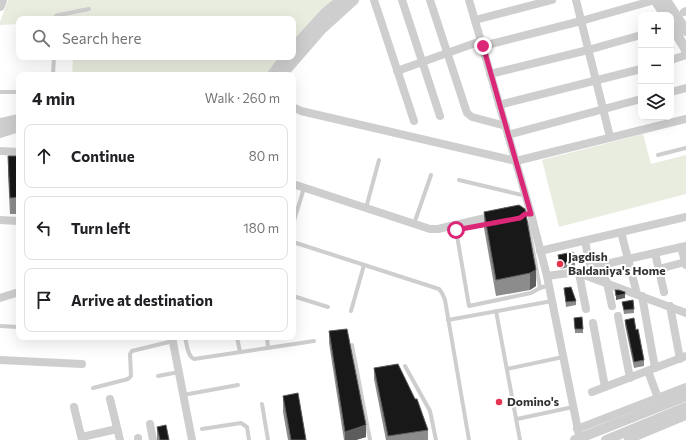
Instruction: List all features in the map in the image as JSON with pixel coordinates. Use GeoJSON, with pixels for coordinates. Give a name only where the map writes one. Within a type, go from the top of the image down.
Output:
{"type":"FeatureCollection","features":[{"type":"Feature","properties":{"kind":"street"},"geometry":{"type":"LineString","coordinates":[[0,6],[2,0]]}},
{"type":"Feature","properties":{"kind":"street"},"geometry":{"type":"LineString","coordinates":[[296,45],[326,12],[341,0]]}},
{"type":"Feature","properties":{"kind":"street"},"geometry":{"type":"LineString","coordinates":[[296,59],[322,29],[354,0]]}},
{"type":"Feature","properties":{"kind":"street"},"geometry":{"type":"LineString","coordinates":[[374,0],[414,121]]}},
{"type":"Feature","properties":{"kind":"street"},"geometry":{"type":"LineString","coordinates":[[402,0],[440,116]]}},
{"type":"Feature","properties":{"kind":"street"},"geometry":{"type":"LineString","coordinates":[[430,0],[469,116],[507,130],[638,100]]}},
{"type":"Feature","properties":{"kind":"street"},"geometry":{"type":"LineString","coordinates":[[469,0],[526,196],[528,210],[547,276],[578,437]]}},
{"type":"Feature","properties":{"kind":"street"},"geometry":{"type":"LineString","coordinates":[[475,20],[552,0]]}},
{"type":"Feature","properties":{"kind":"street"},"geometry":{"type":"LineString","coordinates":[[576,0],[610,137]]}},
{"type":"Feature","properties":{"kind":"street"},"geometry":{"type":"LineString","coordinates":[[397,71],[447,53],[581,21],[655,0],[663,12]]}},
{"type":"Feature","properties":{"kind":"street"},"geometry":{"type":"LineString","coordinates":[[666,0],[686,31]]}},
{"type":"Feature","properties":{"kind":"street"},"geometry":{"type":"LineString","coordinates":[[674,31],[686,50]]}},
{"type":"Feature","properties":{"kind":"street"},"geometry":{"type":"LineString","coordinates":[[490,74],[588,50],[638,36]]}},
{"type":"Feature","properties":{"kind":"street"},"geometry":{"type":"LineString","coordinates":[[674,59],[686,55]]}},
{"type":"Feature","properties":{"kind":"street"},"geometry":{"type":"LineString","coordinates":[[274,72],[283,60]]}},
{"type":"Feature","properties":{"kind":"street"},"geometry":{"type":"LineString","coordinates":[[285,72],[295,60]]}},
{"type":"Feature","properties":{"kind":"street"},"geometry":{"type":"LineString","coordinates":[[499,105],[638,70]]}},
{"type":"Feature","properties":{"kind":"street"},"geometry":{"type":"LineString","coordinates":[[674,91],[686,88]]}},
{"type":"Feature","properties":{"kind":"street"},"geometry":{"type":"LineString","coordinates":[[296,109],[301,112],[516,161],[686,118]]}},
{"type":"Feature","properties":{"kind":"street"},"geometry":{"type":"LineString","coordinates":[[0,123],[16,120]]}},
{"type":"Feature","properties":{"kind":"street"},"geometry":{"type":"LineString","coordinates":[[0,133],[16,128]]}},
{"type":"Feature","properties":{"kind":"street"},"geometry":{"type":"LineString","coordinates":[[0,151],[16,152]]}},
{"type":"Feature","properties":{"kind":"street"},"geometry":{"type":"LineString","coordinates":[[296,185],[430,229],[438,229],[499,215]]}},
{"type":"Feature","properties":{"kind":"street"},"geometry":{"type":"LineString","coordinates":[[540,251],[686,217]]}},
{"type":"Feature","properties":{"kind":"street"},"geometry":{"type":"LineString","coordinates":[[0,220],[16,221]]}},
{"type":"Feature","properties":{"kind":"street"},"geometry":{"type":"LineString","coordinates":[[621,232],[640,295],[658,398]]}},
{"type":"Feature","properties":{"kind":"street"},"geometry":{"type":"LineString","coordinates":[[585,240],[590,266],[684,246],[686,264],[658,269]]}},
{"type":"Feature","properties":{"kind":"street"},"geometry":{"type":"LineString","coordinates":[[655,253],[664,292]]}},
{"type":"Feature","properties":{"kind":"street"},"geometry":{"type":"LineString","coordinates":[[603,264],[612,306]]}},
{"type":"Feature","properties":{"kind":"street"},"geometry":{"type":"LineString","coordinates":[[547,276],[572,272],[579,273],[686,313]]}},
{"type":"Feature","properties":{"kind":"street"},"geometry":{"type":"LineString","coordinates":[[579,273],[586,310]]}},
{"type":"Feature","properties":{"kind":"street"},"geometry":{"type":"LineString","coordinates":[[0,298],[16,293]]}},
{"type":"Feature","properties":{"kind":"street"},"geometry":{"type":"LineString","coordinates":[[592,392],[683,357],[670,306]]}},
{"type":"Feature","properties":{"kind":"street"},"geometry":{"type":"LineString","coordinates":[[618,316],[630,378]]}},
{"type":"Feature","properties":{"kind":"street"},"geometry":{"type":"LineString","coordinates":[[593,323],[605,388]]}},
{"type":"Feature","properties":{"kind":"street"},"geometry":{"type":"LineString","coordinates":[[172,340],[192,440]]}},
{"type":"Feature","properties":{"kind":"street"},"geometry":{"type":"LineString","coordinates":[[0,360],[82,364]]}},
{"type":"Feature","properties":{"kind":"street"},"geometry":{"type":"LineString","coordinates":[[578,437],[658,398],[686,387]]}},
{"type":"Feature","properties":{"kind":"street"},"geometry":{"type":"LineString","coordinates":[[578,437],[686,396]]}},
{"type":"Feature","properties":{"kind":"street"},"geometry":{"type":"LineString","coordinates":[[110,399],[120,440]]}},
{"type":"Feature","properties":{"kind":"street"},"geometry":{"type":"LineString","coordinates":[[74,406],[82,439],[117,429]]}},
{"type":"Feature","properties":{"kind":"street"},"geometry":{"type":"LineString","coordinates":[[628,440],[686,407]]}},
{"type":"Feature","properties":{"kind":"street"},"geometry":{"type":"LineString","coordinates":[[606,440],[686,416]]}},
{"type":"Feature","properties":{"kind":"street"},"geometry":{"type":"LineString","coordinates":[[150,424],[153,440]]}},
{"type":"Feature","properties":{"kind":"street"},"geometry":{"type":"LineString","coordinates":[[647,428],[652,440]]}},
{"type":"Feature","properties":{"kind":"lane"},"geometry":{"type":"LineString","coordinates":[[56,16],[89,9]]}},
{"type":"Feature","properties":{"kind":"lane"},"geometry":{"type":"LineString","coordinates":[[53,72],[54,60]]}},
{"type":"Feature","properties":{"kind":"lane"},"geometry":{"type":"LineString","coordinates":[[0,92],[16,92]]}},
{"type":"Feature","properties":{"kind":"lane"},"geometry":{"type":"LineString","coordinates":[[658,155],[686,148]]}},
{"type":"Feature","properties":{"kind":"lane"},"geometry":{"type":"LineString","coordinates":[[366,208],[379,160]]}},
{"type":"Feature","properties":{"kind":"lane"},"geometry":{"type":"LineString","coordinates":[[414,224],[431,175]]}},
{"type":"Feature","properties":{"kind":"lane"},"geometry":{"type":"LineString","coordinates":[[458,180],[526,196]]}},
{"type":"Feature","properties":{"kind":"lane"},"geometry":{"type":"LineString","coordinates":[[296,214],[304,188]]}},
{"type":"Feature","properties":{"kind":"lane"},"geometry":{"type":"LineString","coordinates":[[528,210],[520,218],[528,223],[540,288]]}},
{"type":"Feature","properties":{"kind":"lane"},"geometry":{"type":"LineString","coordinates":[[492,223],[456,230],[469,306],[531,293],[540,288],[549,286]]}},
{"type":"Feature","properties":{"kind":"lane"},"geometry":{"type":"LineString","coordinates":[[296,243],[438,289],[442,293],[445,300],[469,440]]}},
{"type":"Feature","properties":{"kind":"lane"},"geometry":{"type":"LineString","coordinates":[[351,311],[364,265]]}},
{"type":"Feature","properties":{"kind":"lane"},"geometry":{"type":"LineString","coordinates":[[296,297],[328,307]]}},
{"type":"Feature","properties":{"kind":"lane"},"geometry":{"type":"LineString","coordinates":[[448,320],[552,301]]}},
{"type":"Feature","properties":{"kind":"lane"},"geometry":{"type":"LineString","coordinates":[[496,312],[520,440]]}},
{"type":"Feature","properties":{"kind":"lane"},"geometry":{"type":"LineString","coordinates":[[0,326],[16,327]]}},
{"type":"Feature","properties":{"kind":"lane"},"geometry":{"type":"LineString","coordinates":[[93,388],[131,376],[130,354],[132,351],[169,340]]}},
{"type":"Feature","properties":{"kind":"lane"},"geometry":{"type":"LineString","coordinates":[[186,340],[189,354],[194,359],[314,341]]}},
{"type":"Feature","properties":{"kind":"lane"},"geometry":{"type":"LineString","coordinates":[[238,340],[240,352]]}},
{"type":"Feature","properties":{"kind":"lane"},"geometry":{"type":"LineString","coordinates":[[267,340],[268,348]]}},
{"type":"Feature","properties":{"kind":"lane"},"geometry":{"type":"LineString","coordinates":[[352,345],[370,440]]}},
{"type":"Feature","properties":{"kind":"lane"},"geometry":{"type":"LineString","coordinates":[[507,369],[563,358]]}},
{"type":"Feature","properties":{"kind":"lane"},"geometry":{"type":"LineString","coordinates":[[405,366],[430,411],[436,440]]}},
{"type":"Feature","properties":{"kind":"lane"},"geometry":{"type":"LineString","coordinates":[[158,376],[179,372]]}},
{"type":"Feature","properties":{"kind":"lane"},"geometry":{"type":"LineString","coordinates":[[183,395],[238,385]]}},
{"type":"Feature","properties":{"kind":"lane"},"geometry":{"type":"LineString","coordinates":[[262,404],[268,440]]}},
{"type":"Feature","properties":{"kind":"lane"},"geometry":{"type":"LineString","coordinates":[[517,419],[573,406]]}},
{"type":"Feature","properties":{"kind":"lane"},"geometry":{"type":"LineString","coordinates":[[202,429],[241,423],[247,427],[249,440]]}},
{"type":"Feature","properties":{"kind":"shaded area"},"geometry":{"type":"Polygon","coordinates":[[[8,0],[333,0],[296,41],[296,16],[16,16],[16,24],[0,25],[8,0]]]}},
{"type":"Feature","properties":{"kind":"shaded area"},"geometry":{"type":"Polygon","coordinates":[[[73,60],[280,60],[270,72],[72,72],[73,60]]]}},
{"type":"Feature","properties":{"kind":"shaded area"},"geometry":{"type":"Polygon","coordinates":[[[643,134],[651,164],[686,155],[686,194],[559,227],[542,160],[643,134]]]}},
{"type":"Feature","properties":{"kind":"building"},"geometry":{"type":"Polygon","coordinates":[[[8,156],[16,156],[16,197],[10,198],[8,156]]]}},
{"type":"Feature","properties":{"kind":"building"},"geometry":{"type":"Polygon","coordinates":[[[519,205],[525,209],[536,270],[530,273],[496,280],[484,212],[519,205]]]}},
{"type":"Feature","properties":{"kind":"building"},"geometry":{"type":"Polygon","coordinates":[[[573,252],[575,262],[560,265],[558,255],[573,252]]]}},
{"type":"Feature","properties":{"kind":"building"},"geometry":{"type":"Polygon","coordinates":[[[571,287],[576,301],[566,302],[564,288],[571,287]]]}},
{"type":"Feature","properties":{"kind":"building"},"geometry":{"type":"Polygon","coordinates":[[[615,290],[625,292],[625,294],[616,296],[615,290]]]}},
{"type":"Feature","properties":{"kind":"building"},"geometry":{"type":"Polygon","coordinates":[[[633,300],[634,309],[624,310],[622,302],[633,300]]]}},
{"type":"Feature","properties":{"kind":"building"},"geometry":{"type":"Polygon","coordinates":[[[582,317],[583,329],[575,329],[574,318],[582,317]]]}},
{"type":"Feature","properties":{"kind":"building"},"geometry":{"type":"Polygon","coordinates":[[[634,318],[636,330],[638,329],[644,360],[634,362],[625,320],[634,318]]]}},
{"type":"Feature","properties":{"kind":"building"},"geometry":{"type":"Polygon","coordinates":[[[347,329],[366,425],[345,432],[329,331],[347,329]]]}},
{"type":"Feature","properties":{"kind":"building"},"geometry":{"type":"Polygon","coordinates":[[[398,364],[415,399],[417,399],[428,430],[388,436],[374,368],[398,364]]]}},
{"type":"Feature","properties":{"kind":"building"},"geometry":{"type":"Polygon","coordinates":[[[298,393],[306,440],[291,440],[283,396],[298,393]]]}},
{"type":"Feature","properties":{"kind":"building"},"geometry":{"type":"Polygon","coordinates":[[[166,425],[169,440],[160,440],[157,427],[166,425]]]}},
{"type":"Feature","properties":{"kind":"place","name":"Jagdish Baldaniya's Home"},"geometry":{"type":"Point","coordinates":[560,264]}},
{"type":"Feature","properties":{"kind":"place","name":"Domino's"},"geometry":{"type":"Point","coordinates":[499,402]}},
{"type":"Feature","properties":{"kind":"route"},"geometry":{"type":"LineString","coordinates":[[456,230],[520,218],[525,214],[531,214],[483,46]]}}]}
